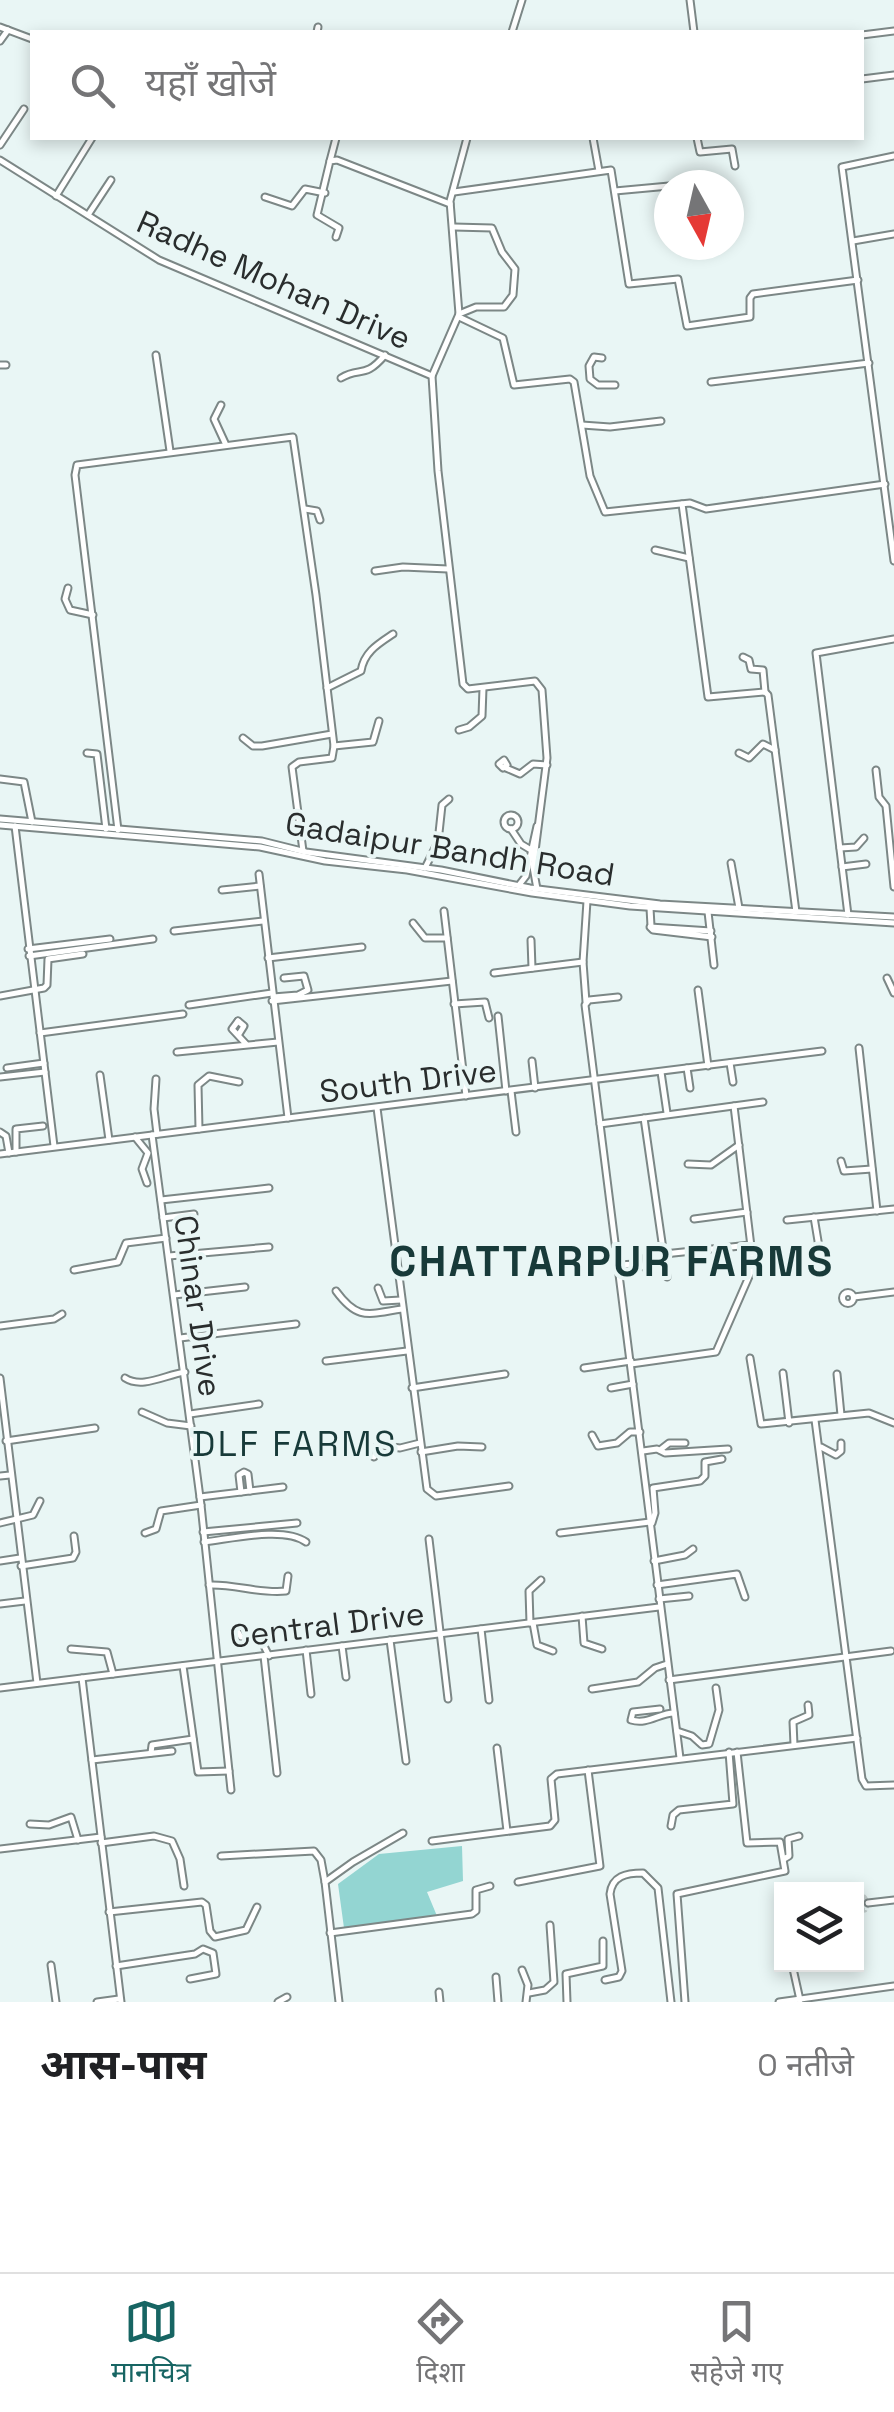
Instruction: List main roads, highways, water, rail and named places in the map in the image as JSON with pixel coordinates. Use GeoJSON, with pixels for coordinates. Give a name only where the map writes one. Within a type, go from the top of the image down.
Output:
{"type":"FeatureCollection","features":[{"type":"Feature","properties":{"kind":"tunnel"},"geometry":{"type":"LineString","coordinates":[[864,1897],[868,1903],[864,1910]]}},
{"type":"Feature","properties":{"kind":"district","name":"CHATTARPUR FARMS"},"geometry":{"type":"Point","coordinates":[612,1261]}},
{"type":"Feature","properties":{"kind":"district","name":"DLF FARMS"},"geometry":{"type":"Point","coordinates":[295,1444]}}]}
